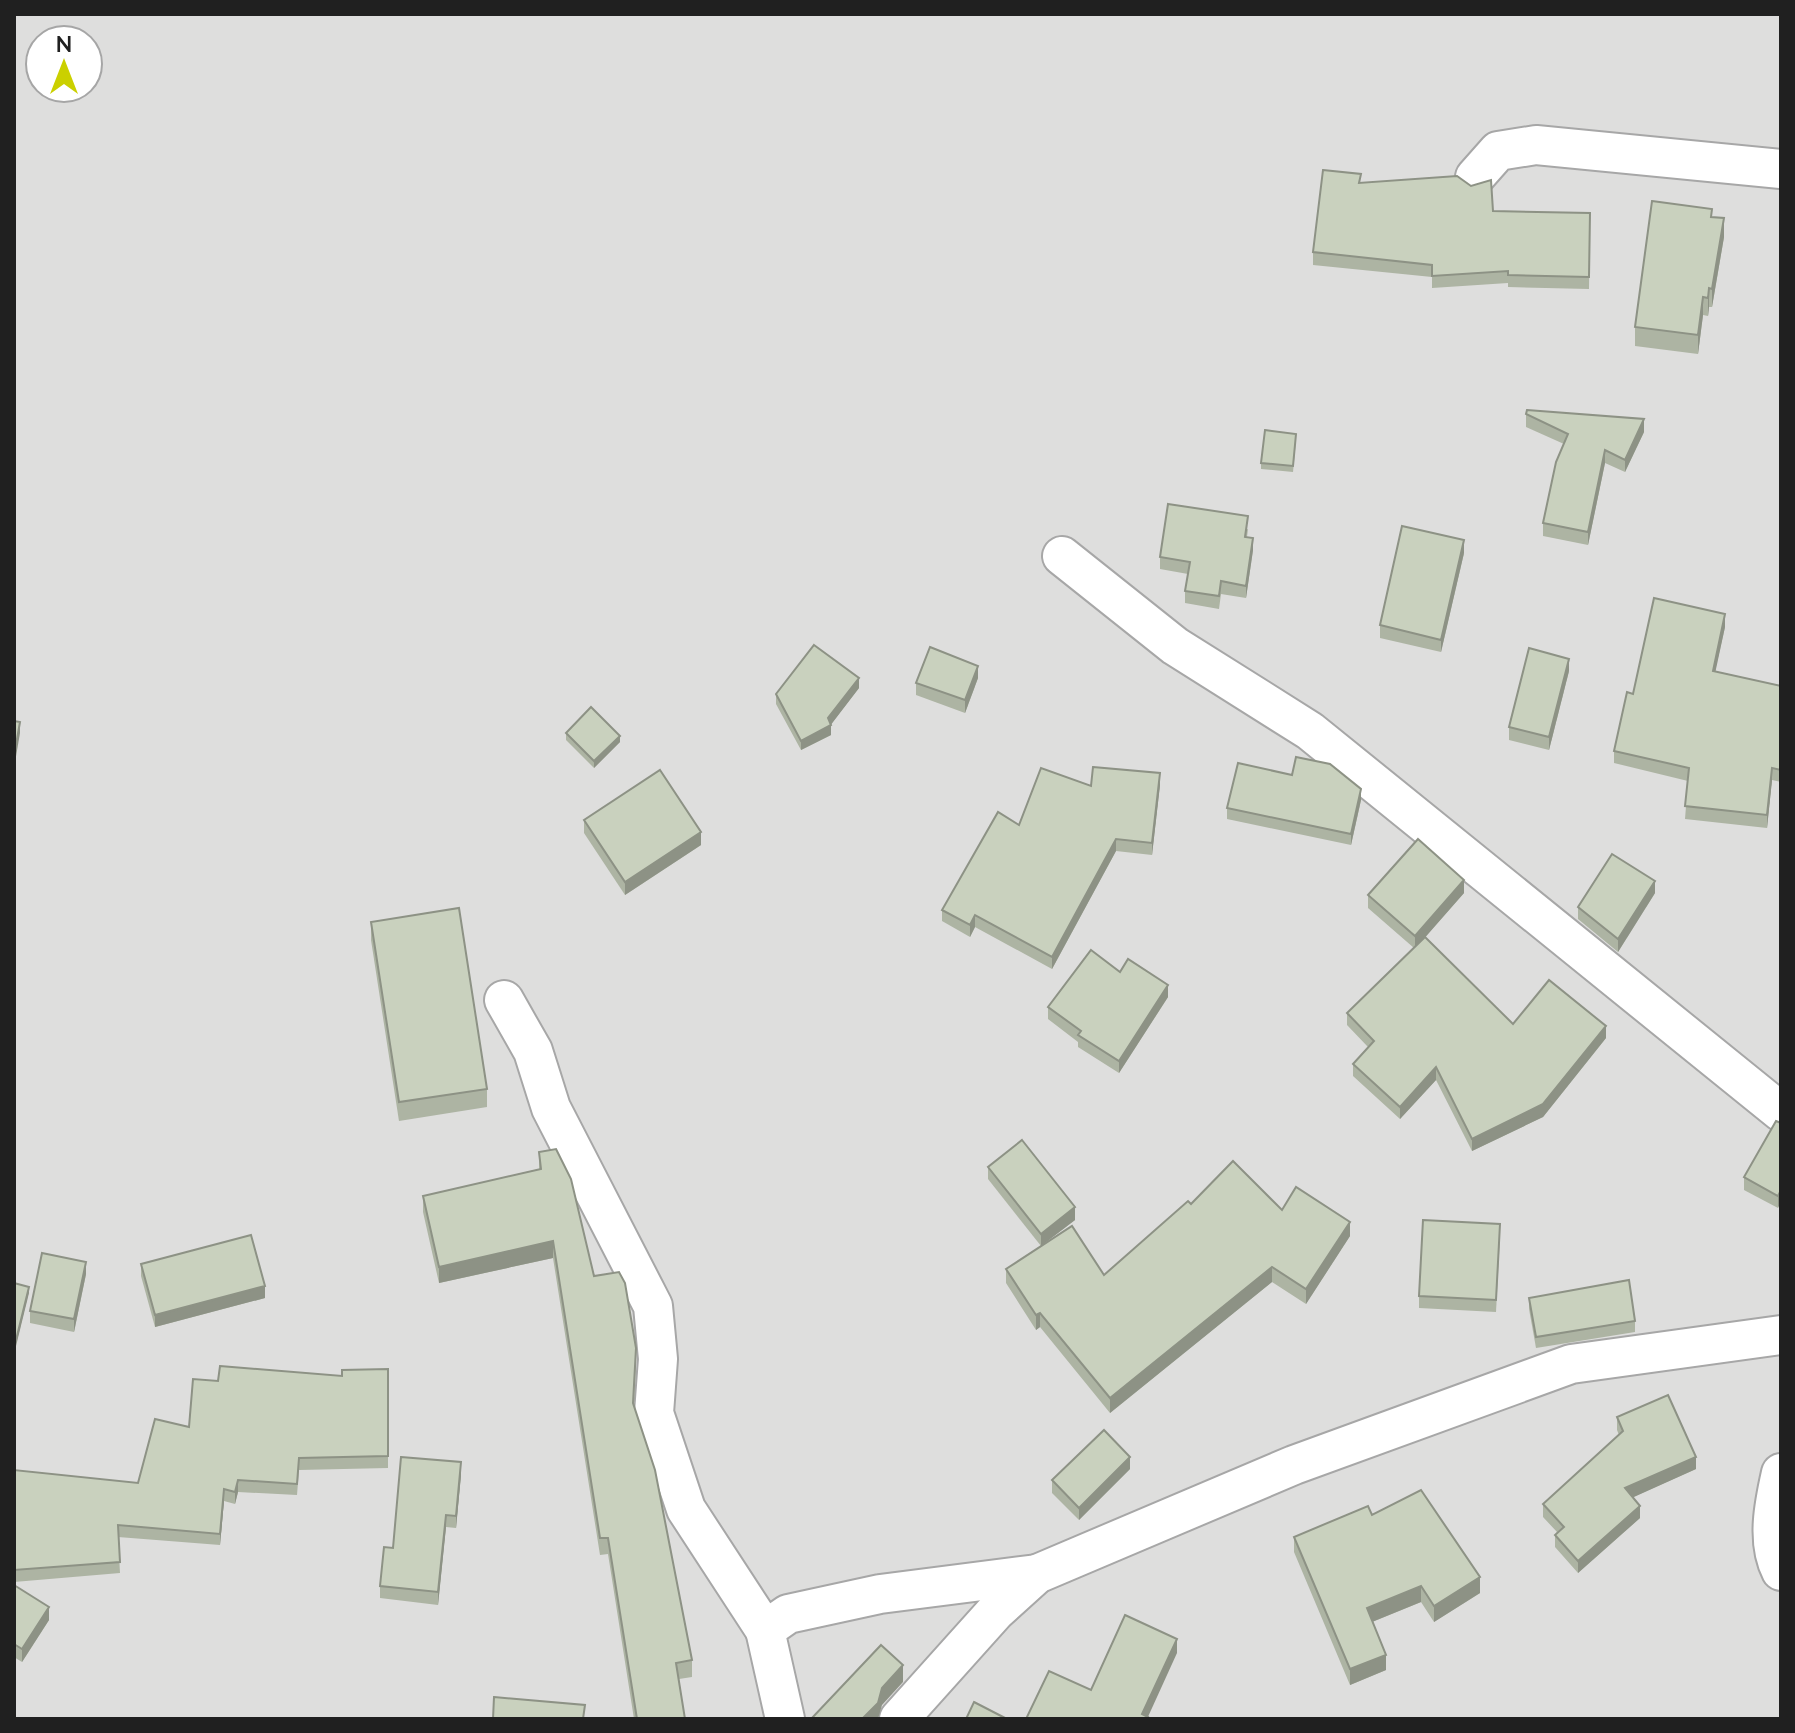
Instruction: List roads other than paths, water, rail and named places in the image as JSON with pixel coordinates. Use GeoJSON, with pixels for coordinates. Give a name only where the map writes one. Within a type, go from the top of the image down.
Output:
{"type":"FeatureCollection","features":[{"type":"Feature","properties":{"kind":"street"},"geometry":{"type":"LineString","coordinates":[[1475,177],[1498,151],[1536,145],[1579,152],[1781,169]]}},
{"type":"Feature","properties":{"kind":"street"},"geometry":{"type":"LineString","coordinates":[[1062,556],[1175,646],[1310,731],[1781,1112]]}},
{"type":"Feature","properties":{"kind":"street"},"geometry":{"type":"LineString","coordinates":[[504,1000],[533,1051],[551,1108],[653,1306],[658,1359],[654,1413],[686,1509],[765,1630],[785,1719]]}},
{"type":"Feature","properties":{"kind":"street"},"geometry":{"type":"LineString","coordinates":[[765,1630],[788,1614],[880,1594],[1037,1574],[1294,1465],[1571,1364],[1781,1335]]}},
{"type":"Feature","properties":{"kind":"street"},"geometry":{"type":"LineString","coordinates":[[1781,1473],[1773,1511],[1776,1562],[1781,1571]]}},
{"type":"Feature","properties":{"kind":"street"},"geometry":{"type":"LineString","coordinates":[[899,1719],[995,1612],[1037,1574]]}}]}
